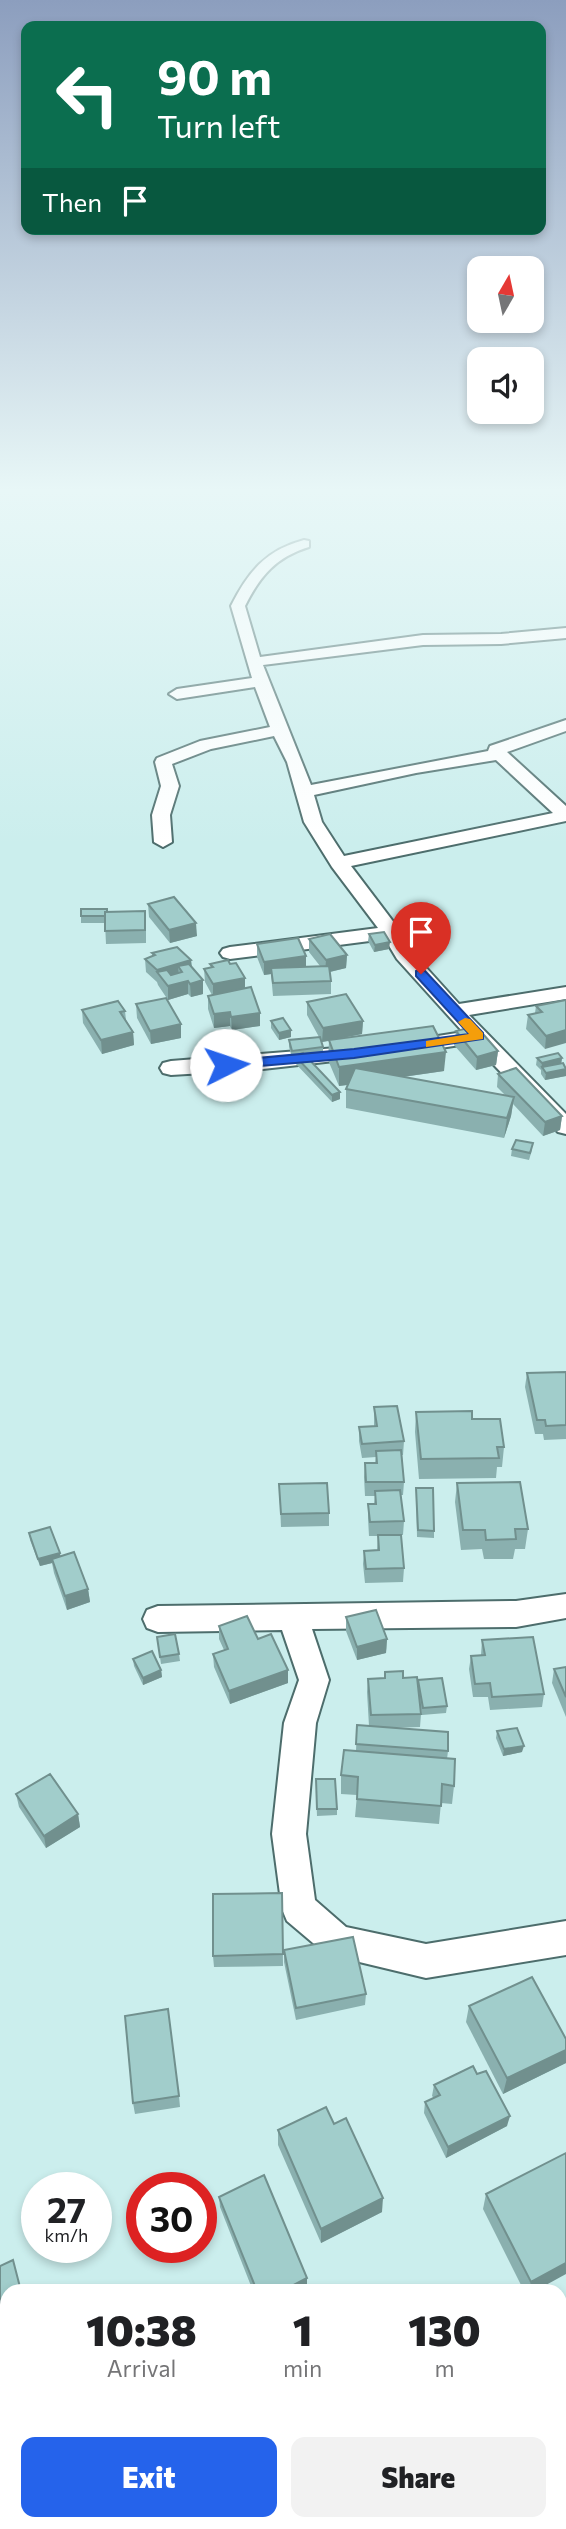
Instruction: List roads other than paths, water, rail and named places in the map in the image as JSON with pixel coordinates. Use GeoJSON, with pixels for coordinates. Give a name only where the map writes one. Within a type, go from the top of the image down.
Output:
{"type":"FeatureCollection","features":[{"type":"Feature","properties":{"kind":"street"},"geometry":{"type":"LineString","coordinates":[[239,609],[254,662],[279,730],[295,762],[313,822],[391,932],[404,955],[566,1127]]}},
{"type":"Feature","properties":{"kind":"street"},"geometry":{"type":"LineString","coordinates":[[254,662],[423,640],[501,639],[566,633]]}},
{"type":"Feature","properties":{"kind":"street"},"geometry":{"type":"LineString","coordinates":[[177,694],[261,681]]}},
{"type":"Feature","properties":{"kind":"street"},"geometry":{"type":"LineString","coordinates":[[340,863],[566,816],[496,750],[566,725]]}},
{"type":"Feature","properties":{"kind":"street"},"geometry":{"type":"LineString","coordinates":[[163,842],[161,815],[170,786],[163,762],[206,745],[279,730]]}},
{"type":"Feature","properties":{"kind":"street"},"geometry":{"type":"LineString","coordinates":[[304,792],[416,768],[500,754]]}},
{"type":"Feature","properties":{"kind":"street"},"geometry":{"type":"LineString","coordinates":[[230,953],[391,932]]}},
{"type":"Feature","properties":{"kind":"street"},"geometry":{"type":"LineString","coordinates":[[454,1011],[566,993]]}},
{"type":"Feature","properties":{"kind":"street"},"geometry":{"type":"LineString","coordinates":[[171,1068],[254,1063],[479,1036]]}},
{"type":"Feature","properties":{"kind":"street"},"geometry":{"type":"LineString","coordinates":[[158,1619],[516,1614],[566,1606]]}},
{"type":"Feature","properties":{"kind":"street"},"geometry":{"type":"LineString","coordinates":[[292,1616],[314,1680],[300,1723],[289,1834],[299,1909],[338,1942],[426,1961],[566,1938]]}}]}
